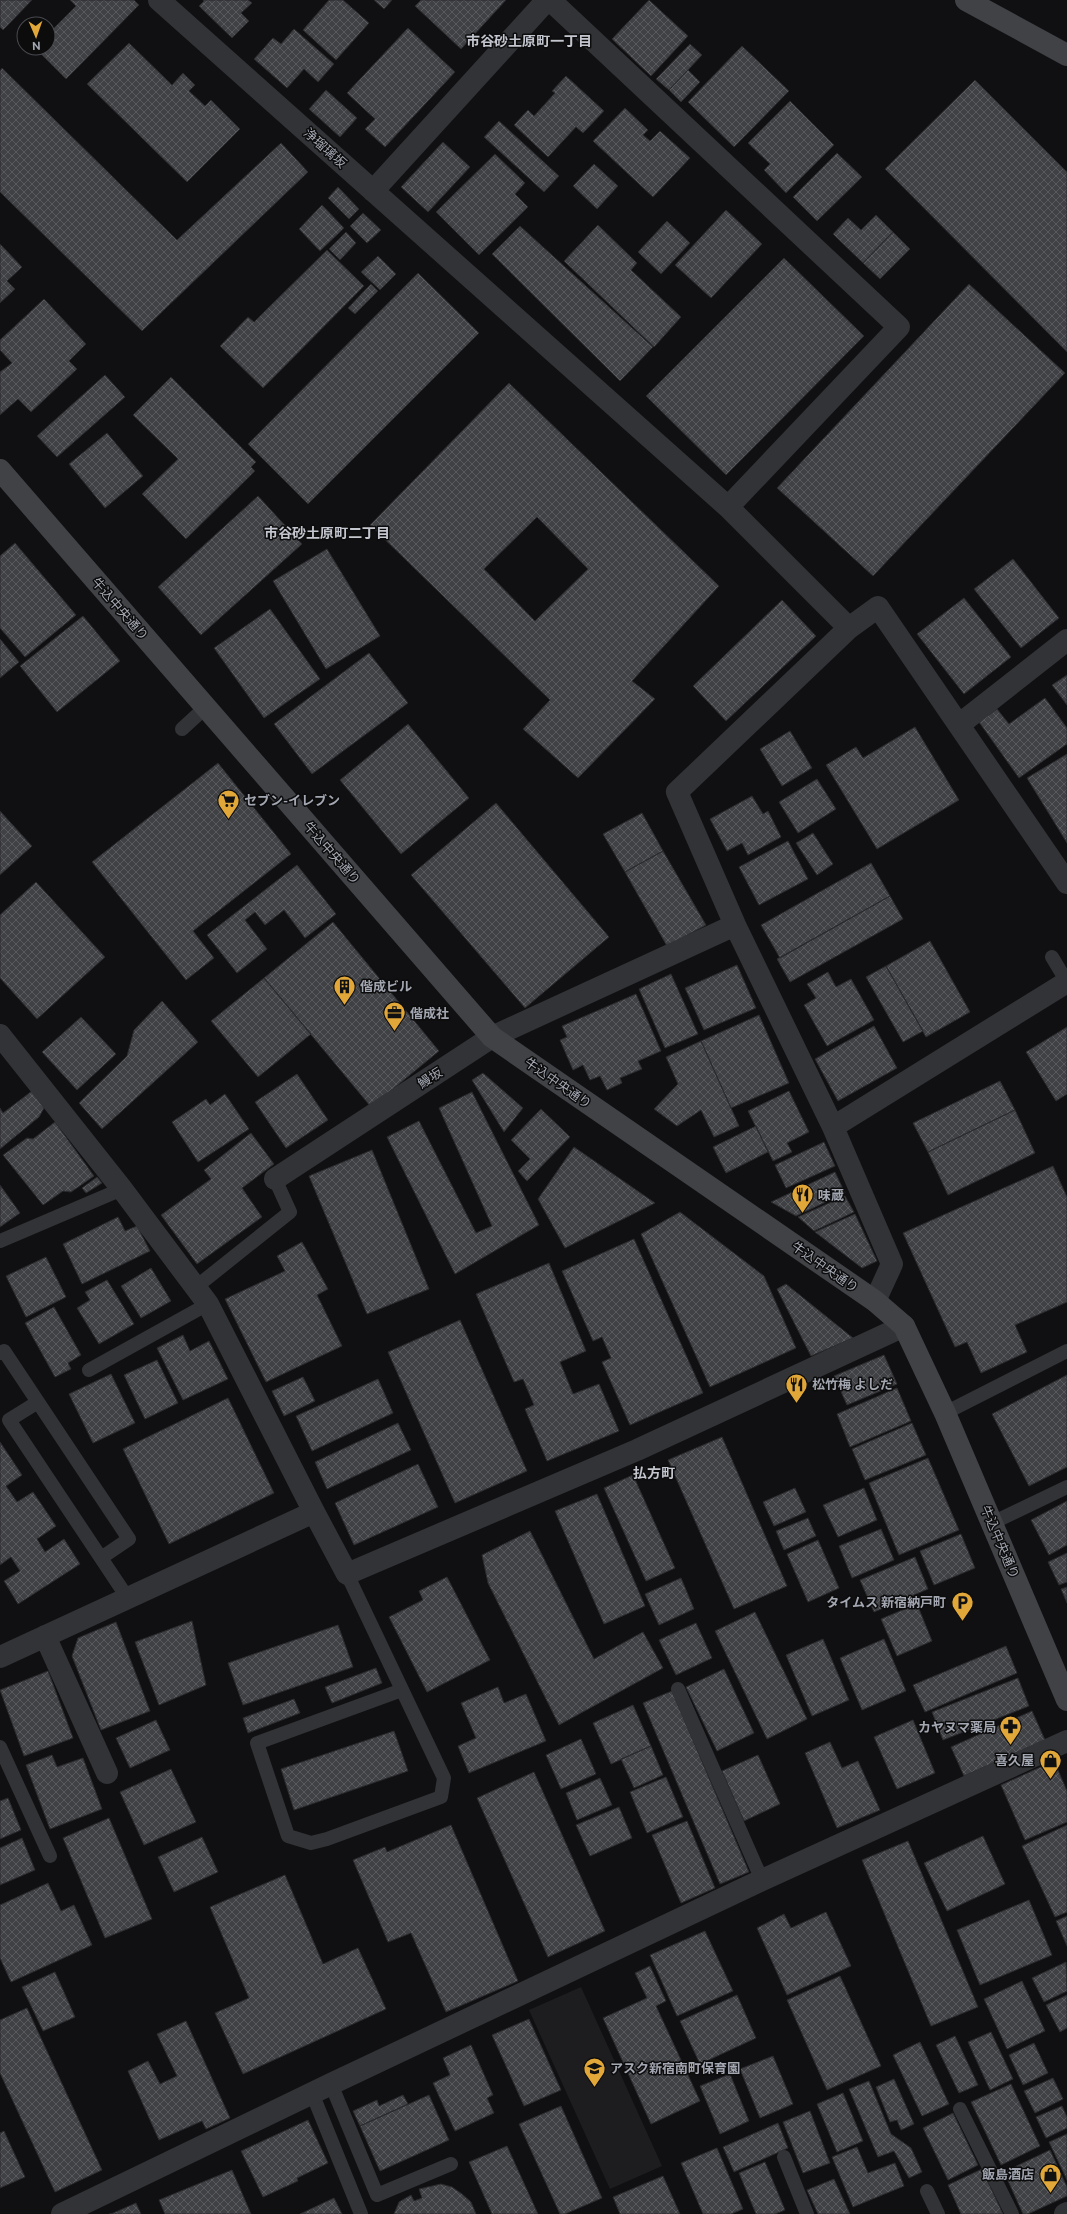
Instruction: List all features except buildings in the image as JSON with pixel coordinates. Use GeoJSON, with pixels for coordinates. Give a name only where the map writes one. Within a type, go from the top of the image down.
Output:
{"type":"FeatureCollection","features":[{"type":"Feature","properties":{"kind":"street","name":"浄瑠璃坂"},"geometry":{"type":"LineString","coordinates":[[159,0],[728,507],[849,628]]}},
{"type":"Feature","properties":{"kind":"street"},"geometry":{"type":"LineString","coordinates":[[373,191],[549,0],[899,327],[728,507]]}},
{"type":"Feature","properties":{"kind":"street"},"geometry":{"type":"LineString","coordinates":[[966,0],[1067,56]]}},
{"type":"Feature","properties":{"kind":"street","name":"牛込中央通り"},"geometry":{"type":"LineString","coordinates":[[0,470],[492,1037],[875,1301],[904,1326],[945,1413],[1067,1700]]}},
{"type":"Feature","properties":{"kind":"street"},"geometry":{"type":"LineString","coordinates":[[875,1301],[892,1264],[833,1127],[735,925],[677,792],[849,628],[878,607],[960,724],[1067,883]]}},
{"type":"Feature","properties":{"kind":"street"},"geometry":{"type":"LineString","coordinates":[[960,724],[1067,640]]}},
{"type":"Feature","properties":{"kind":"street","name":"鰻坂"},"geometry":{"type":"LineString","coordinates":[[275,1179],[492,1037],[735,925]]}},
{"type":"Feature","properties":{"kind":"street"},"geometry":{"type":"LineString","coordinates":[[833,1127],[1067,982]]}},
{"type":"Feature","properties":{"kind":"street"},"geometry":{"type":"LineString","coordinates":[[1,1037],[122,1189],[202,1296],[347,1574],[637,1450],[904,1326]]}},
{"type":"Feature","properties":{"kind":"street"},"geometry":{"type":"LineString","coordinates":[[0,1657],[127,1597],[314,1512]]}},
{"type":"Feature","properties":{"kind":"street"},"geometry":{"type":"LineString","coordinates":[[45,1636],[107,1773]]}},
{"type":"Feature","properties":{"kind":"street"},"geometry":{"type":"LineString","coordinates":[[62,2214],[321,2088],[762,1880],[1067,1741]]}},
{"type":"Feature","properties":{"kind":"lane"},"geometry":{"type":"LineString","coordinates":[[182,729],[206,707]]}},
{"type":"Feature","properties":{"kind":"lane"},"geometry":{"type":"LineString","coordinates":[[1052,957],[1067,982]]}},
{"type":"Feature","properties":{"kind":"lane","name":"鰻坂"},"geometry":{"type":"LineString","coordinates":[[202,1296],[290,1212],[275,1179]]}},
{"type":"Feature","properties":{"kind":"lane"},"geometry":{"type":"LineString","coordinates":[[0,1241],[122,1189]]}},
{"type":"Feature","properties":{"kind":"lane"},"geometry":{"type":"LineString","coordinates":[[89,1370],[202,1296]]}},
{"type":"Feature","properties":{"kind":"lane"},"geometry":{"type":"LineString","coordinates":[[0,1353],[4,1351],[129,1540],[101,1558]]}},
{"type":"Feature","properties":{"kind":"lane"},"geometry":{"type":"LineString","coordinates":[[945,1413],[1067,1351]]}},
{"type":"Feature","properties":{"kind":"lane"},"geometry":{"type":"LineString","coordinates":[[38,1402],[9,1420],[127,1597]]}},
{"type":"Feature","properties":{"kind":"lane"},"geometry":{"type":"LineString","coordinates":[[992,1523],[1067,1487]]}},
{"type":"Feature","properties":{"kind":"lane"},"geometry":{"type":"LineString","coordinates":[[347,1574],[444,1778],[441,1797],[326,1839],[311,1843],[288,1836],[257,1743],[402,1690]]}},
{"type":"Feature","properties":{"kind":"lane"},"geometry":{"type":"LineString","coordinates":[[678,1689],[762,1880]]}},
{"type":"Feature","properties":{"kind":"lane"},"geometry":{"type":"LineString","coordinates":[[0,1747],[50,1856]]}},
{"type":"Feature","properties":{"kind":"lane"},"geometry":{"type":"LineString","coordinates":[[321,2088],[377,2194],[451,2164]]}},
{"type":"Feature","properties":{"kind":"lane"},"geometry":{"type":"LineString","coordinates":[[321,2088],[360,2214]]}},
{"type":"Feature","properties":{"kind":"lane"},"geometry":{"type":"LineString","coordinates":[[960,2109],[1012,2214]]}},
{"type":"Feature","properties":{"kind":"lane"},"geometry":{"type":"LineString","coordinates":[[784,2157],[807,2214]]}},
{"type":"Feature","properties":{"kind":"lane"},"geometry":{"type":"LineString","coordinates":[[927,2192],[938,2214]]}},
{"type":"Feature","properties":{"kind":"shaded area","name":"アスク新宿南町保育園"},"geometry":{"type":"Polygon","coordinates":[[[581,1987],[662,2166],[610,2189],[529,2010],[581,1987]]]}},
{"type":"Feature","properties":{"kind":"place","name":"セブン-イレブン"},"geometry":{"type":"Point","coordinates":[228,820]}},
{"type":"Feature","properties":{"kind":"place","name":"偕成ビル"},"geometry":{"type":"Point","coordinates":[344,1006]}},
{"type":"Feature","properties":{"kind":"place","name":"偕成社"},"geometry":{"type":"Point","coordinates":[394,1032]}},
{"type":"Feature","properties":{"kind":"place","name":"味蔵"},"geometry":{"type":"Point","coordinates":[802,1214]}},
{"type":"Feature","properties":{"kind":"place","name":"松竹梅 よしだ"},"geometry":{"type":"Point","coordinates":[796,1404]}},
{"type":"Feature","properties":{"kind":"place","name":"タイムス 新宿納戸町"},"geometry":{"type":"Point","coordinates":[962,1622]}},
{"type":"Feature","properties":{"kind":"place","name":"カヤヌマ薬局"},"geometry":{"type":"Point","coordinates":[1011,1746]}},
{"type":"Feature","properties":{"kind":"place","name":"喜久屋"},"geometry":{"type":"Point","coordinates":[1050,1780]}},
{"type":"Feature","properties":{"kind":"place","name":"アスク新宿南町保育園"},"geometry":{"type":"Point","coordinates":[595,2088]}},
{"type":"Feature","properties":{"kind":"place","name":"飯島酒店"},"geometry":{"type":"Point","coordinates":[1050,2194]}},
{"type":"Feature","properties":{"kind":"district","name":"市谷砂土原町一丁目"},"geometry":{"type":"Point","coordinates":[529,41]}},
{"type":"Feature","properties":{"kind":"district","name":"市谷砂土原町二丁目"},"geometry":{"type":"Point","coordinates":[327,533]}},
{"type":"Feature","properties":{"kind":"district","name":"払方町"},"geometry":{"type":"Point","coordinates":[654,1473]}}]}
